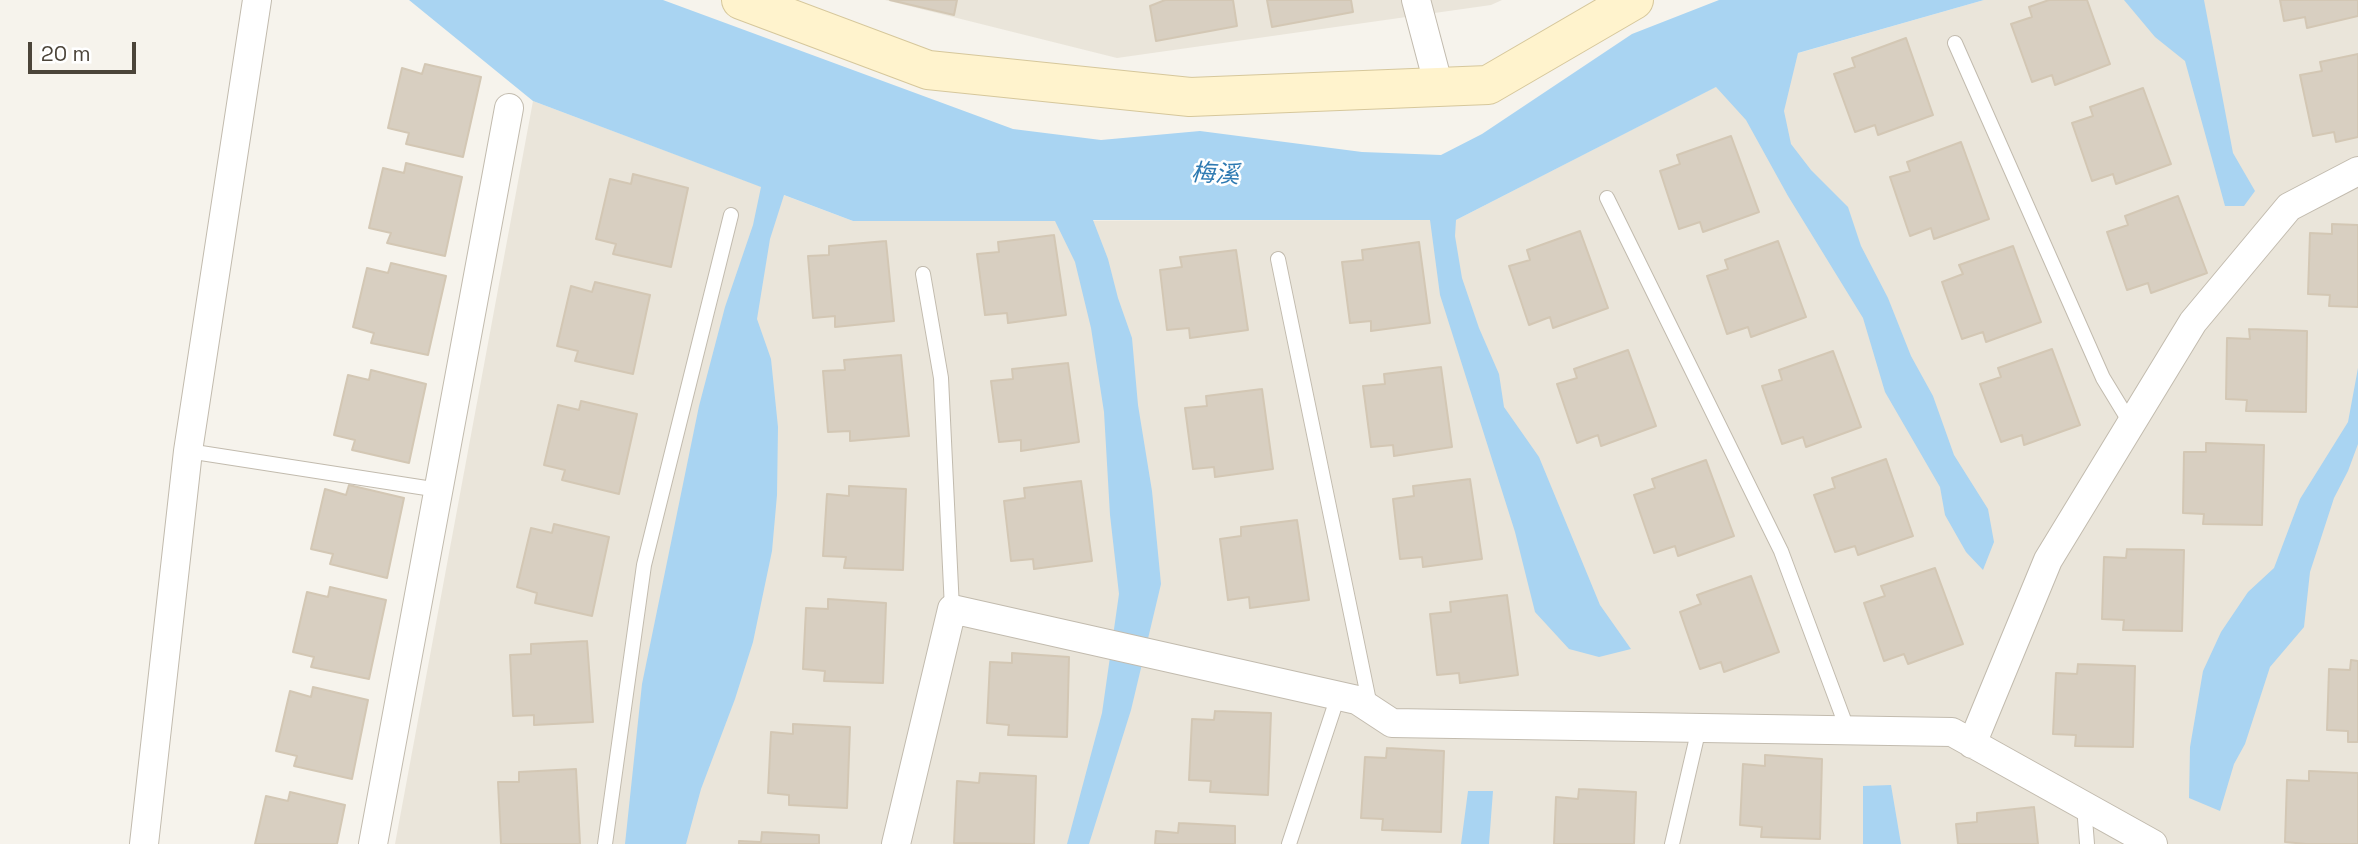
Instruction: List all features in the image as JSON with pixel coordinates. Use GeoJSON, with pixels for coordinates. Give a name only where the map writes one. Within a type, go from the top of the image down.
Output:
{"type":"FeatureCollection","features":[{"type":"Feature","properties":{"kind":"street"},"geometry":{"type":"LineString","coordinates":[[144,844],[188,451],[257,0]]}},
{"type":"Feature","properties":{"kind":"street"},"geometry":{"type":"LineString","coordinates":[[741,0],[928,70],[1190,97],[1488,85],[1634,0]]}},
{"type":"Feature","properties":{"kind":"street"},"geometry":{"type":"LineString","coordinates":[[1416,0],[1439,87]]}},
{"type":"Feature","properties":{"kind":"street"},"geometry":{"type":"LineString","coordinates":[[373,844],[509,108]]}},
{"type":"Feature","properties":{"kind":"street"},"geometry":{"type":"LineString","coordinates":[[1972,744],[2048,560],[2193,322],[2290,207],[2358,171]]}},
{"type":"Feature","properties":{"kind":"street"},"geometry":{"type":"LineString","coordinates":[[896,844],[952,609],[1357,700],[1392,723],[1952,732],[2153,844]]}},
{"type":"Feature","properties":{"kind":"lane"},"geometry":{"type":"LineString","coordinates":[[1955,43],[2103,378],[2131,424]]}},
{"type":"Feature","properties":{"kind":"lane"},"geometry":{"type":"LineString","coordinates":[[1607,198],[1781,551],[1848,731]]}},
{"type":"Feature","properties":{"kind":"lane"},"geometry":{"type":"LineString","coordinates":[[605,844],[645,565],[731,215]]}},
{"type":"Feature","properties":{"kind":"lane"},"geometry":{"type":"LineString","coordinates":[[1278,258],[1370,709]]}},
{"type":"Feature","properties":{"kind":"lane"},"geometry":{"type":"LineString","coordinates":[[923,274],[941,378],[952,609]]}},
{"type":"Feature","properties":{"kind":"lane"},"geometry":{"type":"LineString","coordinates":[[188,451],[439,490]]}},
{"type":"Feature","properties":{"kind":"lane"},"geometry":{"type":"LineString","coordinates":[[1289,844],[1338,696]]}},
{"type":"Feature","properties":{"kind":"lane"},"geometry":{"type":"LineString","coordinates":[[1672,844],[1699,728]]}},
{"type":"Feature","properties":{"kind":"lane"},"geometry":{"type":"LineString","coordinates":[[2084,806],[2087,844]]}},
{"type":"Feature","properties":{"kind":"shaded area"},"geometry":{"type":"Polygon","coordinates":[[[885,0],[1502,0],[1491,5],[1117,58],[885,0]]]}},
{"type":"Feature","properties":{"kind":"shaded area"},"geometry":{"type":"Polygon","coordinates":[[[1984,0],[2358,0],[2358,844],[395,844],[533,101],[853,221],[1456,220],[1760,64],[1984,0]]]}},
{"type":"Feature","properties":{"kind":"water","name":"梅溪"},"geometry":{"type":"Polygon","coordinates":[[[409,0],[663,0],[1013,129],[1101,140],[1200,131],[1362,152],[1441,155],[1482,134],[1632,34],[1719,0],[1984,0],[1798,53],[1784,111],[1791,144],[1811,170],[1848,207],[1861,246],[1888,298],[1911,356],[1933,396],[1954,455],[1988,509],[1994,542],[1983,570],[1966,552],[1945,515],[1940,487],[1885,392],[1863,318],[1788,196],[1746,120],[1716,87],[1456,220],[1455,236],[1462,278],[1479,328],[1499,374],[1504,407],[1539,457],[1600,605],[1631,649],[1599,657],[1569,649],[1535,612],[1515,532],[1440,295],[1430,220],[1093,220],[1132,338],[1161,584],[1131,710],[1089,844],[1067,844],[1102,713],[1119,594],[1110,515],[1104,412],[1091,328],[1075,262],[1055,221],[853,221],[784,195],[770,239],[757,319],[771,359],[778,427],[777,495],[772,551],[753,642],[701,789],[686,844],[625,844],[642,684],[699,406],[725,307],[753,225],[761,187],[533,101],[409,0]]]}},
{"type":"Feature","properties":{"kind":"water"},"geometry":{"type":"Polygon","coordinates":[[[2124,0],[2204,0],[2233,153],[2255,191],[2244,206],[2225,206],[2185,61],[2155,37],[2124,0]]]}},
{"type":"Feature","properties":{"kind":"water"},"geometry":{"type":"Polygon","coordinates":[[[2358,368],[2358,444],[2334,498],[2310,572],[2304,627],[2270,667],[2245,744],[2234,764],[2220,811],[2189,798],[2190,747],[2203,671],[2221,632],[2248,592],[2274,568],[2300,499],[2348,422],[2358,368]]]}},
{"type":"Feature","properties":{"kind":"water"},"geometry":{"type":"Polygon","coordinates":[[[1891,785],[1901,844],[1863,844],[1863,786],[1891,785]]]}},
{"type":"Feature","properties":{"kind":"water"},"geometry":{"type":"Polygon","coordinates":[[[1468,791],[1493,791],[1489,844],[1461,844],[1468,791]]]}},
{"type":"Feature","properties":{"kind":"building"},"geometry":{"type":"Polygon","coordinates":[[[890,0],[957,0],[954,15],[890,0]]]}},
{"type":"Feature","properties":{"kind":"building"},"geometry":{"type":"Polygon","coordinates":[[[1165,0],[1233,0],[1237,26],[1156,41],[1150,6],[1165,0]]]}},
{"type":"Feature","properties":{"kind":"building"},"geometry":{"type":"Polygon","coordinates":[[[1267,0],[1351,0],[1353,12],[1272,27],[1267,0]]]}},
{"type":"Feature","properties":{"kind":"building"},"geometry":{"type":"Polygon","coordinates":[[[2049,0],[2087,0],[2110,64],[2055,85],[2052,75],[2032,82],[2011,24],[2032,17],[2029,7],[2049,0]]]}},
{"type":"Feature","properties":{"kind":"building"},"geometry":{"type":"Polygon","coordinates":[[[2280,0],[2358,0],[2358,16],[2307,28],[2305,17],[2284,21],[2280,0]]]}},
{"type":"Feature","properties":{"kind":"building"},"geometry":{"type":"Polygon","coordinates":[[[1906,38],[1933,115],[1878,135],[1875,125],[1855,132],[1834,74],[1855,67],[1852,58],[1906,38]]]}},
{"type":"Feature","properties":{"kind":"building"},"geometry":{"type":"Polygon","coordinates":[[[2358,54],[2358,137],[2336,142],[2334,132],[2313,136],[2300,75],[2322,71],[2320,62],[2358,54]]]}},
{"type":"Feature","properties":{"kind":"building"},"geometry":{"type":"Polygon","coordinates":[[[425,64],[481,77],[463,157],[406,144],[409,133],[388,128],[402,68],[422,74],[425,64]]]}},
{"type":"Feature","properties":{"kind":"building"},"geometry":{"type":"Polygon","coordinates":[[[2143,88],[2171,164],[2116,184],[2113,174],[2092,181],[2072,123],[2093,116],[2090,107],[2143,88]]]}},
{"type":"Feature","properties":{"kind":"building"},"geometry":{"type":"Polygon","coordinates":[[[1731,136],[1759,212],[1703,232],[1700,222],[1679,229],[1660,171],[1680,164],[1677,155],[1731,136]]]}},
{"type":"Feature","properties":{"kind":"building"},"geometry":{"type":"Polygon","coordinates":[[[1961,142],[1989,219],[1934,239],[1931,228],[1910,236],[1890,177],[1910,171],[1907,162],[1961,142]]]}},
{"type":"Feature","properties":{"kind":"building"},"geometry":{"type":"Polygon","coordinates":[[[406,163],[462,177],[445,256],[387,243],[391,233],[369,228],[383,168],[404,173],[406,163]]]}},
{"type":"Feature","properties":{"kind":"building"},"geometry":{"type":"Polygon","coordinates":[[[633,174],[688,188],[671,267],[613,254],[616,244],[596,239],[610,179],[631,184],[633,174]]]}},
{"type":"Feature","properties":{"kind":"building"},"geometry":{"type":"Polygon","coordinates":[[[2178,196],[2207,273],[2151,293],[2148,283],[2127,290],[2107,232],[2128,225],[2125,216],[2178,196]]]}},
{"type":"Feature","properties":{"kind":"building"},"geometry":{"type":"Polygon","coordinates":[[[2332,224],[2358,225],[2358,307],[2329,306],[2330,295],[2308,294],[2310,233],[2332,234],[2332,224]]]}},
{"type":"Feature","properties":{"kind":"building"},"geometry":{"type":"Polygon","coordinates":[[[1580,231],[1608,308],[1553,328],[1550,317],[1529,325],[1509,266],[1530,260],[1527,250],[1580,231]]]}},
{"type":"Feature","properties":{"kind":"building"},"geometry":{"type":"Polygon","coordinates":[[[1054,235],[1066,315],[1008,323],[1007,313],[985,315],[977,254],[999,252],[998,242],[1054,235]]]}},
{"type":"Feature","properties":{"kind":"building"},"geometry":{"type":"Polygon","coordinates":[[[886,241],[894,321],[835,327],[835,316],[813,318],[808,256],[829,255],[829,246],[886,241]]]}},
{"type":"Feature","properties":{"kind":"building"},"geometry":{"type":"Polygon","coordinates":[[[1778,241],[1806,317],[1751,337],[1748,327],[1727,334],[1707,276],[1728,269],[1725,260],[1778,241]]]}},
{"type":"Feature","properties":{"kind":"building"},"geometry":{"type":"Polygon","coordinates":[[[1419,242],[1430,323],[1371,331],[1371,321],[1350,323],[1342,262],[1363,260],[1362,250],[1419,242]]]}},
{"type":"Feature","properties":{"kind":"building"},"geometry":{"type":"Polygon","coordinates":[[[2013,246],[2041,322],[1986,342],[1983,332],[1962,339],[1942,282],[1963,274],[1959,265],[2013,246]]]}},
{"type":"Feature","properties":{"kind":"building"},"geometry":{"type":"Polygon","coordinates":[[[1236,250],[1248,330],[1190,338],[1189,328],[1167,330],[1160,270],[1182,267],[1180,257],[1236,250]]]}},
{"type":"Feature","properties":{"kind":"building"},"geometry":{"type":"Polygon","coordinates":[[[391,263],[446,276],[428,355],[371,343],[374,333],[353,327],[367,268],[388,273],[391,263]]]}},
{"type":"Feature","properties":{"kind":"building"},"geometry":{"type":"Polygon","coordinates":[[[595,282],[650,295],[633,374],[575,361],[578,351],[557,346],[571,286],[592,292],[595,282]]]}},
{"type":"Feature","properties":{"kind":"building"},"geometry":{"type":"Polygon","coordinates":[[[2249,329],[2307,331],[2306,412],[2246,411],[2247,400],[2226,399],[2227,338],[2250,339],[2249,329]]]}},
{"type":"Feature","properties":{"kind":"building"},"geometry":{"type":"Polygon","coordinates":[[[2052,349],[2080,425],[2024,445],[2022,435],[2001,442],[1980,384],[2001,377],[1998,368],[2052,349]]]}},
{"type":"Feature","properties":{"kind":"building"},"geometry":{"type":"Polygon","coordinates":[[[1628,350],[1656,426],[1601,446],[1598,435],[1577,443],[1557,384],[1577,378],[1574,369],[1628,350]]]}},
{"type":"Feature","properties":{"kind":"building"},"geometry":{"type":"Polygon","coordinates":[[[1833,351],[1861,427],[1806,447],[1803,437],[1782,444],[1762,386],[1782,380],[1779,370],[1833,351]]]}},
{"type":"Feature","properties":{"kind":"building"},"geometry":{"type":"Polygon","coordinates":[[[901,355],[909,436],[850,441],[850,431],[828,432],[823,371],[845,370],[844,360],[901,355]]]}},
{"type":"Feature","properties":{"kind":"building"},"geometry":{"type":"Polygon","coordinates":[[[1068,363],[1079,442],[1021,451],[1021,440],[999,442],[991,381],[1013,379],[1012,369],[1068,363]]]}},
{"type":"Feature","properties":{"kind":"building"},"geometry":{"type":"Polygon","coordinates":[[[1441,367],[1452,447],[1394,456],[1393,445],[1371,447],[1363,386],[1385,384],[1384,374],[1441,367]]]}},
{"type":"Feature","properties":{"kind":"building"},"geometry":{"type":"Polygon","coordinates":[[[371,370],[426,384],[409,463],[352,450],[355,440],[334,435],[348,375],[369,380],[371,370]]]}},
{"type":"Feature","properties":{"kind":"building"},"geometry":{"type":"Polygon","coordinates":[[[1262,389],[1273,469],[1215,477],[1214,467],[1193,469],[1185,408],[1207,406],[1206,396],[1262,389]]]}},
{"type":"Feature","properties":{"kind":"building"},"geometry":{"type":"Polygon","coordinates":[[[581,401],[637,414],[619,494],[562,480],[565,470],[544,465],[558,405],[579,410],[581,401]]]}},
{"type":"Feature","properties":{"kind":"building"},"geometry":{"type":"Polygon","coordinates":[[[2206,443],[2264,445],[2262,525],[2203,524],[2204,514],[2183,513],[2184,452],[2206,452],[2206,443]]]}},
{"type":"Feature","properties":{"kind":"building"},"geometry":{"type":"Polygon","coordinates":[[[1886,459],[1913,536],[1858,555],[1855,546],[1835,552],[1814,495],[1835,488],[1832,478],[1886,459]]]}},
{"type":"Feature","properties":{"kind":"building"},"geometry":{"type":"Polygon","coordinates":[[[1706,460],[1734,536],[1678,556],[1675,546],[1654,553],[1634,495],[1655,488],[1652,479],[1706,460]]]}},
{"type":"Feature","properties":{"kind":"building"},"geometry":{"type":"Polygon","coordinates":[[[1470,479],[1482,559],[1423,567],[1422,557],[1400,559],[1393,499],[1414,496],[1413,486],[1470,479]]]}},
{"type":"Feature","properties":{"kind":"building"},"geometry":{"type":"Polygon","coordinates":[[[1081,481],[1092,561],[1034,569],[1033,559],[1011,561],[1004,501],[1025,498],[1024,488],[1081,481]]]}},
{"type":"Feature","properties":{"kind":"building"},"geometry":{"type":"Polygon","coordinates":[[[349,485],[404,498],[387,578],[330,564],[333,554],[311,549],[325,489],[346,495],[349,485]]]}},
{"type":"Feature","properties":{"kind":"building"},"geometry":{"type":"Polygon","coordinates":[[[849,486],[906,489],[903,570],[844,568],[846,557],[823,556],[827,494],[849,496],[849,486]]]}},
{"type":"Feature","properties":{"kind":"building"},"geometry":{"type":"Polygon","coordinates":[[[1297,520],[1309,600],[1250,608],[1249,597],[1228,600],[1220,539],[1241,536],[1241,527],[1297,520]]]}},
{"type":"Feature","properties":{"kind":"building"},"geometry":{"type":"Polygon","coordinates":[[[554,524],[609,537],[592,616],[535,603],[537,593],[517,587],[531,528],[552,533],[554,524]]]}},
{"type":"Feature","properties":{"kind":"building"},"geometry":{"type":"Polygon","coordinates":[[[2127,549],[2184,550],[2182,631],[2123,630],[2124,620],[2102,619],[2104,557],[2126,558],[2127,549]]]}},
{"type":"Feature","properties":{"kind":"building"},"geometry":{"type":"Polygon","coordinates":[[[1935,568],[1963,644],[1908,664],[1904,654],[1884,661],[1864,603],[1885,596],[1881,586],[1935,568]]]}},
{"type":"Feature","properties":{"kind":"building"},"geometry":{"type":"Polygon","coordinates":[[[1751,576],[1779,652],[1724,672],[1721,662],[1700,669],[1680,612],[1701,604],[1697,595],[1751,576]]]}},
{"type":"Feature","properties":{"kind":"building"},"geometry":{"type":"Polygon","coordinates":[[[330,587],[386,600],[369,679],[311,667],[314,657],[293,652],[307,592],[328,597],[330,587]]]}},
{"type":"Feature","properties":{"kind":"building"},"geometry":{"type":"Polygon","coordinates":[[[1507,595],[1518,675],[1460,683],[1459,673],[1437,675],[1430,614],[1451,612],[1450,602],[1507,595]]]}},
{"type":"Feature","properties":{"kind":"building"},"geometry":{"type":"Polygon","coordinates":[[[828,599],[886,603],[883,683],[824,681],[825,671],[803,669],[806,608],[828,609],[828,599]]]}},
{"type":"Feature","properties":{"kind":"building"},"geometry":{"type":"Polygon","coordinates":[[[587,641],[593,722],[534,725],[534,715],[513,716],[510,655],[531,654],[531,644],[587,641]]]}},
{"type":"Feature","properties":{"kind":"building"},"geometry":{"type":"Polygon","coordinates":[[[1012,653],[1069,657],[1067,737],[1008,735],[1009,725],[987,723],[990,662],[1012,663],[1012,653]]]}},
{"type":"Feature","properties":{"kind":"building"},"geometry":{"type":"Polygon","coordinates":[[[2351,660],[2358,661],[2358,742],[2348,742],[2348,731],[2327,730],[2329,669],[2350,670],[2351,660]]]}},
{"type":"Feature","properties":{"kind":"building"},"geometry":{"type":"Polygon","coordinates":[[[2078,664],[2135,666],[2133,747],[2075,746],[2076,735],[2053,734],[2056,673],[2077,674],[2078,664]]]}},
{"type":"Feature","properties":{"kind":"building"},"geometry":{"type":"Polygon","coordinates":[[[313,687],[368,700],[352,779],[294,766],[297,756],[276,751],[290,691],[311,697],[313,687]]]}},
{"type":"Feature","properties":{"kind":"building"},"geometry":{"type":"Polygon","coordinates":[[[1215,711],[1271,713],[1268,795],[1210,792],[1211,781],[1189,780],[1192,719],[1214,720],[1215,711]]]}},
{"type":"Feature","properties":{"kind":"building"},"geometry":{"type":"Polygon","coordinates":[[[793,724],[850,727],[847,808],[789,805],[789,795],[768,793],[771,732],[793,734],[793,724]]]}},
{"type":"Feature","properties":{"kind":"building"},"geometry":{"type":"Polygon","coordinates":[[[1387,748],[1444,751],[1441,832],[1382,830],[1383,819],[1361,818],[1365,757],[1386,758],[1387,748]]]}},
{"type":"Feature","properties":{"kind":"building"},"geometry":{"type":"Polygon","coordinates":[[[1765,755],[1822,759],[1820,839],[1761,837],[1762,827],[1740,825],[1743,764],[1765,766],[1765,755]]]}},
{"type":"Feature","properties":{"kind":"building"},"geometry":{"type":"Polygon","coordinates":[[[576,769],[580,844],[501,844],[498,782],[519,782],[519,772],[576,769]]]}},
{"type":"Feature","properties":{"kind":"building"},"geometry":{"type":"Polygon","coordinates":[[[2309,771],[2358,773],[2358,844],[2285,842],[2287,780],[2309,781],[2309,771]]]}},
{"type":"Feature","properties":{"kind":"building"},"geometry":{"type":"Polygon","coordinates":[[[980,773],[1036,776],[1034,844],[954,843],[957,781],[979,783],[980,773]]]}},
{"type":"Feature","properties":{"kind":"building"},"geometry":{"type":"Polygon","coordinates":[[[1579,789],[1636,792],[1634,844],[1554,844],[1556,797],[1578,799],[1579,789]]]}},
{"type":"Feature","properties":{"kind":"building"},"geometry":{"type":"Polygon","coordinates":[[[290,792],[345,805],[337,844],[255,844],[266,796],[288,801],[290,792]]]}},
{"type":"Feature","properties":{"kind":"building"},"geometry":{"type":"Polygon","coordinates":[[[2034,807],[2038,844],[1958,844],[1956,824],[1977,822],[1977,813],[2034,807]]]}},
{"type":"Feature","properties":{"kind":"building"},"geometry":{"type":"Polygon","coordinates":[[[1179,823],[1235,826],[1235,844],[1155,844],[1156,831],[1178,833],[1179,823]]]}},
{"type":"Feature","properties":{"kind":"building"},"geometry":{"type":"Polygon","coordinates":[[[762,832],[819,835],[819,844],[739,844],[739,841],[761,842],[762,832]]]}}]}
